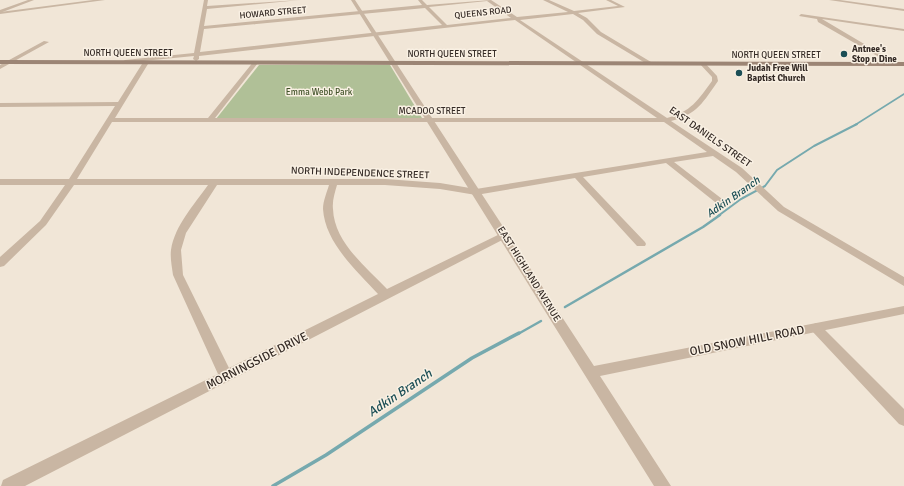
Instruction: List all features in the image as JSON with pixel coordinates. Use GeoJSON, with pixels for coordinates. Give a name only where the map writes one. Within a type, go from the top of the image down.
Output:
{"type":"FeatureCollection","features":[{"type":"Feature","properties":{"kind":"main road","name":"NORTH QUEEN STREET"},"geometry":{"type":"LineString","coordinates":[[0,62],[904,64]]}},
{"type":"Feature","properties":{"kind":"street"},"geometry":{"type":"LineString","coordinates":[[0,13],[32,0]]}},
{"type":"Feature","properties":{"kind":"street"},"geometry":{"type":"LineString","coordinates":[[0,13],[103,0]]}},
{"type":"Feature","properties":{"kind":"street"},"geometry":{"type":"LineString","coordinates":[[195,62],[206,8],[206,0]]}},
{"type":"Feature","properties":{"kind":"street"},"geometry":{"type":"LineString","coordinates":[[206,8],[298,0]]}},
{"type":"Feature","properties":{"kind":"street","name":"EAST HIGHLAND AVENUE"},"geometry":{"type":"LineString","coordinates":[[353,0],[429,120],[505,235],[663,486]]}},
{"type":"Feature","properties":{"kind":"street"},"geometry":{"type":"LineString","coordinates":[[420,0],[445,26]]}},
{"type":"Feature","properties":{"kind":"street","name":"HOWARD STREET"},"geometry":{"type":"LineString","coordinates":[[201,28],[488,0]]}},
{"type":"Feature","properties":{"kind":"street","name":"EAST DANIELS STREET"},"geometry":{"type":"LineString","coordinates":[[488,0],[715,153],[743,173],[781,209],[904,282]]}},
{"type":"Feature","properties":{"kind":"street"},"geometry":{"type":"LineString","coordinates":[[545,0],[574,12],[585,19],[599,33],[649,64]]}},
{"type":"Feature","properties":{"kind":"street","name":"QUEENS ROAD"},"geometry":{"type":"LineString","coordinates":[[125,62],[623,7],[608,0]]}},
{"type":"Feature","properties":{"kind":"street"},"geometry":{"type":"LineString","coordinates":[[831,0],[904,10]]}},
{"type":"Feature","properties":{"kind":"street"},"geometry":{"type":"LineString","coordinates":[[802,15],[904,30]]}},
{"type":"Feature","properties":{"kind":"street"},"geometry":{"type":"LineString","coordinates":[[823,18],[819,20],[895,64]]}},
{"type":"Feature","properties":{"kind":"street"},"geometry":{"type":"LineString","coordinates":[[0,67],[46,42]]}},
{"type":"Feature","properties":{"kind":"street"},"geometry":{"type":"LineString","coordinates":[[210,120],[256,62]]}},
{"type":"Feature","properties":{"kind":"street","name":"MCADOO STREET"},"geometry":{"type":"LineString","coordinates":[[109,120],[666,120],[685,115],[693,110],[715,81],[715,77],[702,63]]}},
{"type":"Feature","properties":{"kind":"street"},"geometry":{"type":"LineString","coordinates":[[0,263],[43,223],[57,205],[145,64]]}},
{"type":"Feature","properties":{"kind":"street"},"geometry":{"type":"LineString","coordinates":[[0,105],[120,104]]}},
{"type":"Feature","properties":{"kind":"street","name":"NORTH INDEPENDENCE STREET"},"geometry":{"type":"LineString","coordinates":[[0,182],[334,181],[410,184],[455,188],[476,192],[715,153]]}},
{"type":"Feature","properties":{"kind":"street"},"geometry":{"type":"LineString","coordinates":[[668,161],[723,204]]}},
{"type":"Feature","properties":{"kind":"street"},"geometry":{"type":"LineString","coordinates":[[577,176],[642,244]]}},
{"type":"Feature","properties":{"kind":"street"},"geometry":{"type":"LineString","coordinates":[[334,181],[328,210],[333,231],[345,250],[386,295]]}},
{"type":"Feature","properties":{"kind":"street"},"geometry":{"type":"LineString","coordinates":[[214,182],[181,234],[176,251],[178,275],[226,376]]}},
{"type":"Feature","properties":{"kind":"street","name":"MORNINGSIDE DRIVE"},"geometry":{"type":"LineString","coordinates":[[9,486],[505,235]]}},
{"type":"Feature","properties":{"kind":"street","name":"OLD SNOW HILL ROAD"},"geometry":{"type":"LineString","coordinates":[[591,372],[904,310]]}},
{"type":"Feature","properties":{"kind":"street"},"geometry":{"type":"LineString","coordinates":[[816,328],[904,418]]}},
{"type":"Feature","properties":{"kind":"green space","name":"Emma Webb Park"},"geometry":{"type":"Polygon","coordinates":[[[259,65],[390,65],[422,118],[216,119],[259,65]]]}},
{"type":"Feature","properties":{"kind":"waterway","name":"Adkin Branch"},"geometry":{"type":"LineString","coordinates":[[855,125],[904,94]]}},
{"type":"Feature","properties":{"kind":"waterway","name":"Adkin Branch"},"geometry":{"type":"LineString","coordinates":[[718,216],[741,199],[765,186],[777,170],[814,146],[857,124]]}},
{"type":"Feature","properties":{"kind":"waterway","name":"Adkin Branch"},"geometry":{"type":"LineString","coordinates":[[565,307],[703,227],[720,215]]}},
{"type":"Feature","properties":{"kind":"waterway","name":"Adkin Branch"},"geometry":{"type":"LineString","coordinates":[[518,334],[541,321]]}},
{"type":"Feature","properties":{"kind":"waterway","name":"Adkin Branch"},"geometry":{"type":"LineString","coordinates":[[273,486],[326,455],[472,358],[519,333]]}},
{"type":"Feature","properties":{"kind":"place","name":"Antnee's Stop n Dine"},"geometry":{"type":"Point","coordinates":[844,54]}},
{"type":"Feature","properties":{"kind":"place","name":"Judah Free Will Baptist Church"},"geometry":{"type":"Point","coordinates":[739,73]}}]}
